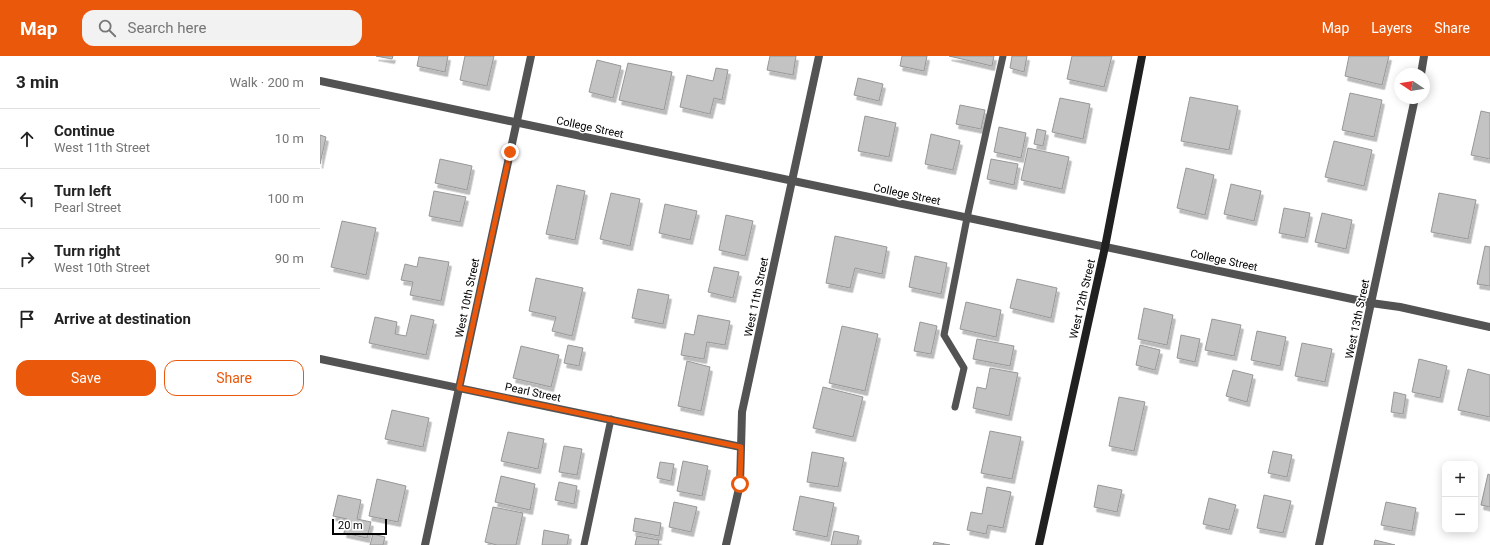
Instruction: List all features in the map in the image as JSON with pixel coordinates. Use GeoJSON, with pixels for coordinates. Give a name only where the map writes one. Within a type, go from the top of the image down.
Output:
{"type":"FeatureCollection","features":[{"type":"Feature","properties":{"kind":"main road","name":"West 12th Street"},"geometry":{"type":"LineString","coordinates":[[1039,545],[1105,247],[1142,56]]}},
{"type":"Feature","properties":{"kind":"street","name":"West 10th Street"},"geometry":{"type":"LineString","coordinates":[[425,545],[531,56]]}},
{"type":"Feature","properties":{"kind":"street","name":"West 11th Street"},"geometry":{"type":"LineString","coordinates":[[726,545],[740,484],[742,412],[819,56]]}},
{"type":"Feature","properties":{"kind":"street"},"geometry":{"type":"LineString","coordinates":[[1421,68],[1424,56]]}},
{"type":"Feature","properties":{"kind":"street","name":"College Street"},"geometry":{"type":"LineString","coordinates":[[320,81],[1490,327]]}},
{"type":"Feature","properties":{"kind":"street","name":"West 13th Street"},"geometry":{"type":"LineString","coordinates":[[1319,545],[1414,104]]}},
{"type":"Feature","properties":{"kind":"street","name":"Pearl Street"},"geometry":{"type":"LineString","coordinates":[[320,359],[741,447]]}},
{"type":"Feature","properties":{"kind":"lane"},"geometry":{"type":"LineString","coordinates":[[956,407],[964,368],[944,335],[967,218],[1003,56]]}},
{"type":"Feature","properties":{"kind":"lane"},"geometry":{"type":"LineString","coordinates":[[584,545],[611,419]]}},
{"type":"Feature","properties":{"kind":"building"},"geometry":{"type":"Polygon","coordinates":[[[376,56],[393,56],[392,59],[376,56]]]}},
{"type":"Feature","properties":{"kind":"building"},"geometry":{"type":"Polygon","coordinates":[[[419,56],[448,56],[445,72],[417,66],[419,56]]]}},
{"type":"Feature","properties":{"kind":"building"},"geometry":{"type":"Polygon","coordinates":[[[465,56],[494,56],[487,86],[460,80],[465,56]]]}},
{"type":"Feature","properties":{"kind":"building"},"geometry":{"type":"Polygon","coordinates":[[[770,56],[796,56],[793,75],[767,70],[770,56]]]}},
{"type":"Feature","properties":{"kind":"building"},"geometry":{"type":"Polygon","coordinates":[[[902,56],[927,56],[924,71],[900,66],[902,56]]]}},
{"type":"Feature","properties":{"kind":"building"},"geometry":{"type":"Polygon","coordinates":[[[949,56],[994,56],[992,66],[949,56]]]}},
{"type":"Feature","properties":{"kind":"building"},"geometry":{"type":"Polygon","coordinates":[[[1012,56],[1027,56],[1024,72],[1010,68],[1012,56]]]}},
{"type":"Feature","properties":{"kind":"building"},"geometry":{"type":"Polygon","coordinates":[[[1072,56],[1112,56],[1104,87],[1067,79],[1072,56]]]}},
{"type":"Feature","properties":{"kind":"building"},"geometry":{"type":"Polygon","coordinates":[[[1349,56],[1389,56],[1382,85],[1345,76],[1349,56]]]}},
{"type":"Feature","properties":{"kind":"building"},"geometry":{"type":"Polygon","coordinates":[[[597,60],[621,66],[613,98],[589,92],[597,60]]]}},
{"type":"Feature","properties":{"kind":"building"},"geometry":{"type":"Polygon","coordinates":[[[628,63],[672,72],[664,110],[619,100],[628,63]]]}},
{"type":"Feature","properties":{"kind":"building"},"geometry":{"type":"Polygon","coordinates":[[[716,68],[728,70],[722,100],[714,98],[710,114],[680,107],[687,75],[713,81],[716,68]]]}},
{"type":"Feature","properties":{"kind":"building"},"geometry":{"type":"Polygon","coordinates":[[[858,78],[883,84],[879,101],[854,95],[858,78]]]}},
{"type":"Feature","properties":{"kind":"building"},"geometry":{"type":"Polygon","coordinates":[[[1350,93],[1382,100],[1374,137],[1342,130],[1350,93]]]}},
{"type":"Feature","properties":{"kind":"building"},"geometry":{"type":"Polygon","coordinates":[[[1190,97],[1238,106],[1229,150],[1181,141],[1190,97]]]}},
{"type":"Feature","properties":{"kind":"building"},"geometry":{"type":"Polygon","coordinates":[[[1060,98],[1090,104],[1083,139],[1052,132],[1060,98]]]}},
{"type":"Feature","properties":{"kind":"building"},"geometry":{"type":"Polygon","coordinates":[[[960,105],[985,110],[981,129],[956,124],[960,105]]]}},
{"type":"Feature","properties":{"kind":"building"},"geometry":{"type":"Polygon","coordinates":[[[1481,111],[1490,113],[1490,159],[1471,155],[1481,111]]]}},
{"type":"Feature","properties":{"kind":"building"},"geometry":{"type":"Polygon","coordinates":[[[865,116],[896,123],[889,157],[858,151],[865,116]]]}},
{"type":"Feature","properties":{"kind":"building"},"geometry":{"type":"Polygon","coordinates":[[[999,127],[1026,133],[1021,158],[994,152],[999,127]]]}},
{"type":"Feature","properties":{"kind":"building"},"geometry":{"type":"Polygon","coordinates":[[[1037,129],[1046,131],[1043,146],[1034,144],[1037,129]]]}},
{"type":"Feature","properties":{"kind":"building"},"geometry":{"type":"Polygon","coordinates":[[[931,134],[960,141],[953,170],[925,164],[931,134]]]}},
{"type":"Feature","properties":{"kind":"building"},"geometry":{"type":"Polygon","coordinates":[[[320,135],[326,137],[320,164],[320,135]]]}},
{"type":"Feature","properties":{"kind":"building"},"geometry":{"type":"Polygon","coordinates":[[[1334,141],[1372,150],[1364,186],[1325,177],[1334,141]]]}},
{"type":"Feature","properties":{"kind":"building"},"geometry":{"type":"Polygon","coordinates":[[[1028,148],[1069,157],[1062,189],[1021,180],[1028,148]]]}},
{"type":"Feature","properties":{"kind":"building"},"geometry":{"type":"Polygon","coordinates":[[[440,159],[472,166],[467,190],[435,183],[440,159]]]}},
{"type":"Feature","properties":{"kind":"building"},"geometry":{"type":"Polygon","coordinates":[[[991,159],[1018,164],[1014,185],[987,179],[991,159]]]}},
{"type":"Feature","properties":{"kind":"building"},"geometry":{"type":"Polygon","coordinates":[[[1186,168],[1214,175],[1205,215],[1177,208],[1186,168]]]}},
{"type":"Feature","properties":{"kind":"building"},"geometry":{"type":"Polygon","coordinates":[[[1231,184],[1261,191],[1254,221],[1224,214],[1231,184]]]}},
{"type":"Feature","properties":{"kind":"building"},"geometry":{"type":"Polygon","coordinates":[[[557,185],[585,191],[575,240],[546,234],[557,185]]]}},
{"type":"Feature","properties":{"kind":"building"},"geometry":{"type":"Polygon","coordinates":[[[434,191],[466,197],[460,222],[429,216],[434,191]]]}},
{"type":"Feature","properties":{"kind":"building"},"geometry":{"type":"Polygon","coordinates":[[[611,193],[640,199],[630,246],[600,239],[611,193]]]}},
{"type":"Feature","properties":{"kind":"building"},"geometry":{"type":"Polygon","coordinates":[[[1439,193],[1476,200],[1468,239],[1431,232],[1439,193]]]}},
{"type":"Feature","properties":{"kind":"building"},"geometry":{"type":"Polygon","coordinates":[[[665,204],[697,211],[690,240],[659,233],[665,204]]]}},
{"type":"Feature","properties":{"kind":"building"},"geometry":{"type":"Polygon","coordinates":[[[1284,208],[1310,213],[1305,238],[1279,233],[1284,208]]]}},
{"type":"Feature","properties":{"kind":"building"},"geometry":{"type":"Polygon","coordinates":[[[1322,213],[1352,220],[1346,249],[1315,242],[1322,213]]]}},
{"type":"Feature","properties":{"kind":"building"},"geometry":{"type":"Polygon","coordinates":[[[726,215],[753,221],[745,256],[719,250],[726,215]]]}},
{"type":"Feature","properties":{"kind":"building"},"geometry":{"type":"Polygon","coordinates":[[[342,221],[376,228],[366,275],[331,267],[342,221]]]}},
{"type":"Feature","properties":{"kind":"building"},"geometry":{"type":"Polygon","coordinates":[[[835,236],[887,247],[882,274],[855,268],[850,288],[826,283],[835,236]]]}},
{"type":"Feature","properties":{"kind":"building"},"geometry":{"type":"Polygon","coordinates":[[[1485,246],[1490,247],[1490,286],[1477,284],[1485,246]]]}},
{"type":"Feature","properties":{"kind":"building"},"geometry":{"type":"Polygon","coordinates":[[[915,256],[947,263],[941,294],[909,287],[915,256]]]}},
{"type":"Feature","properties":{"kind":"building"},"geometry":{"type":"Polygon","coordinates":[[[419,257],[449,262],[441,301],[410,295],[413,282],[401,280],[405,264],[417,267],[419,257]]]}},
{"type":"Feature","properties":{"kind":"building"},"geometry":{"type":"Polygon","coordinates":[[[714,267],[739,272],[733,298],[708,292],[714,267]]]}},
{"type":"Feature","properties":{"kind":"building"},"geometry":{"type":"Polygon","coordinates":[[[536,278],[583,288],[572,336],[552,331],[556,317],[529,311],[536,278]]]}},
{"type":"Feature","properties":{"kind":"building"},"geometry":{"type":"Polygon","coordinates":[[[1017,279],[1057,288],[1051,318],[1010,308],[1017,279]]]}},
{"type":"Feature","properties":{"kind":"building"},"geometry":{"type":"Polygon","coordinates":[[[638,289],[669,295],[663,324],[632,318],[638,289]]]}},
{"type":"Feature","properties":{"kind":"building"},"geometry":{"type":"Polygon","coordinates":[[[966,302],[1001,310],[996,337],[960,329],[966,302]]]}},
{"type":"Feature","properties":{"kind":"building"},"geometry":{"type":"Polygon","coordinates":[[[1144,308],[1173,315],[1167,345],[1138,339],[1144,308]]]}},
{"type":"Feature","properties":{"kind":"building"},"geometry":{"type":"Polygon","coordinates":[[[411,315],[434,320],[426,355],[369,343],[375,317],[397,322],[395,334],[406,336],[411,315]]]}},
{"type":"Feature","properties":{"kind":"building"},"geometry":{"type":"Polygon","coordinates":[[[698,315],[730,321],[725,345],[707,342],[704,359],[681,355],[685,333],[694,335],[698,315]]]}},
{"type":"Feature","properties":{"kind":"building"},"geometry":{"type":"Polygon","coordinates":[[[1212,319],[1241,325],[1234,356],[1205,350],[1212,319]]]}},
{"type":"Feature","properties":{"kind":"building"},"geometry":{"type":"Polygon","coordinates":[[[920,322],[937,326],[931,354],[914,351],[920,322]]]}},
{"type":"Feature","properties":{"kind":"building"},"geometry":{"type":"Polygon","coordinates":[[[842,326],[878,334],[865,391],[829,383],[842,326]]]}},
{"type":"Feature","properties":{"kind":"building"},"geometry":{"type":"Polygon","coordinates":[[[1257,331],[1286,337],[1280,366],[1251,360],[1257,331]]]}},
{"type":"Feature","properties":{"kind":"building"},"geometry":{"type":"Polygon","coordinates":[[[1181,335],[1200,339],[1195,362],[1177,358],[1181,335]]]}},
{"type":"Feature","properties":{"kind":"building"},"geometry":{"type":"Polygon","coordinates":[[[977,339],[1014,346],[1010,366],[973,359],[977,339]]]}},
{"type":"Feature","properties":{"kind":"building"},"geometry":{"type":"Polygon","coordinates":[[[1302,343],[1332,349],[1325,382],[1295,376],[1302,343]]]}},
{"type":"Feature","properties":{"kind":"building"},"geometry":{"type":"Polygon","coordinates":[[[568,345],[583,348],[579,366],[564,363],[568,345]]]}},
{"type":"Feature","properties":{"kind":"building"},"geometry":{"type":"Polygon","coordinates":[[[1140,345],[1160,350],[1155,370],[1136,365],[1140,345]]]}},
{"type":"Feature","properties":{"kind":"building"},"geometry":{"type":"Polygon","coordinates":[[[521,346],[559,355],[551,387],[513,378],[521,346]]]}},
{"type":"Feature","properties":{"kind":"building"},"geometry":{"type":"Polygon","coordinates":[[[1419,359],[1447,366],[1440,398],[1412,392],[1419,359]]]}},
{"type":"Feature","properties":{"kind":"building"},"geometry":{"type":"Polygon","coordinates":[[[687,361],[710,367],[701,411],[678,406],[687,361]]]}},
{"type":"Feature","properties":{"kind":"building"},"geometry":{"type":"Polygon","coordinates":[[[990,368],[1018,373],[1009,416],[973,408],[977,387],[986,389],[990,368]]]}},
{"type":"Feature","properties":{"kind":"building"},"geometry":{"type":"Polygon","coordinates":[[[1468,369],[1490,375],[1490,417],[1458,410],[1468,369]]]}},
{"type":"Feature","properties":{"kind":"building"},"geometry":{"type":"Polygon","coordinates":[[[1233,370],[1253,375],[1247,402],[1226,396],[1233,370]]]}},
{"type":"Feature","properties":{"kind":"building"},"geometry":{"type":"Polygon","coordinates":[[[823,387],[863,397],[853,437],[813,428],[823,387]]]}},
{"type":"Feature","properties":{"kind":"building"},"geometry":{"type":"Polygon","coordinates":[[[1394,392],[1406,395],[1403,414],[1391,412],[1394,392]]]}},
{"type":"Feature","properties":{"kind":"building"},"geometry":{"type":"Polygon","coordinates":[[[1119,397],[1145,402],[1134,451],[1109,446],[1119,397]]]}},
{"type":"Feature","properties":{"kind":"building"},"geometry":{"type":"Polygon","coordinates":[[[392,410],[429,418],[423,447],[385,439],[392,410]]]}},
{"type":"Feature","properties":{"kind":"building"},"geometry":{"type":"Polygon","coordinates":[[[990,431],[1021,437],[1012,479],[981,473],[990,431]]]}},
{"type":"Feature","properties":{"kind":"building"},"geometry":{"type":"Polygon","coordinates":[[[508,432],[544,439],[538,469],[501,461],[508,432]]]}},
{"type":"Feature","properties":{"kind":"building"},"geometry":{"type":"Polygon","coordinates":[[[564,446],[582,449],[577,475],[559,472],[564,446]]]}},
{"type":"Feature","properties":{"kind":"building"},"geometry":{"type":"Polygon","coordinates":[[[1273,451],[1292,455],[1287,477],[1268,473],[1273,451]]]}},
{"type":"Feature","properties":{"kind":"building"},"geometry":{"type":"Polygon","coordinates":[[[812,452],[844,458],[838,487],[807,482],[812,452]]]}},
{"type":"Feature","properties":{"kind":"building"},"geometry":{"type":"Polygon","coordinates":[[[683,461],[708,466],[702,496],[677,491],[683,461]]]}},
{"type":"Feature","properties":{"kind":"building"},"geometry":{"type":"Polygon","coordinates":[[[660,462],[674,464],[671,481],[657,478],[660,462]]]}},
{"type":"Feature","properties":{"kind":"building"},"geometry":{"type":"Polygon","coordinates":[[[1488,474],[1490,475],[1490,507],[1481,505],[1488,474]]]}},
{"type":"Feature","properties":{"kind":"building"},"geometry":{"type":"Polygon","coordinates":[[[501,476],[535,484],[530,510],[495,502],[501,476]]]}},
{"type":"Feature","properties":{"kind":"building"},"geometry":{"type":"Polygon","coordinates":[[[377,479],[406,486],[398,522],[369,516],[377,479]]]}},
{"type":"Feature","properties":{"kind":"building"},"geometry":{"type":"Polygon","coordinates":[[[559,482],[577,486],[574,504],[555,500],[559,482]]]}},
{"type":"Feature","properties":{"kind":"building"},"geometry":{"type":"Polygon","coordinates":[[[1098,485],[1122,490],[1117,512],[1094,507],[1098,485]]]}},
{"type":"Feature","properties":{"kind":"building"},"geometry":{"type":"Polygon","coordinates":[[[987,487],[1011,492],[1003,528],[988,525],[986,534],[967,530],[971,512],[982,514],[987,487]]]}},
{"type":"Feature","properties":{"kind":"building"},"geometry":{"type":"Polygon","coordinates":[[[338,495],[361,500],[357,519],[371,522],[367,538],[344,533],[347,519],[333,516],[338,495]]]}},
{"type":"Feature","properties":{"kind":"building"},"geometry":{"type":"Polygon","coordinates":[[[1264,495],[1291,501],[1283,533],[1257,528],[1264,495]]]}},
{"type":"Feature","properties":{"kind":"building"},"geometry":{"type":"Polygon","coordinates":[[[800,496],[834,503],[827,537],[793,530],[800,496]]]}},
{"type":"Feature","properties":{"kind":"building"},"geometry":{"type":"Polygon","coordinates":[[[1209,498],[1236,505],[1229,530],[1203,524],[1209,498]]]}},
{"type":"Feature","properties":{"kind":"building"},"geometry":{"type":"Polygon","coordinates":[[[674,502],[697,507],[691,532],[669,527],[674,502]]]}},
{"type":"Feature","properties":{"kind":"building"},"geometry":{"type":"Polygon","coordinates":[[[1386,502],[1416,508],[1412,531],[1381,525],[1386,502]]]}},
{"type":"Feature","properties":{"kind":"building"},"geometry":{"type":"Polygon","coordinates":[[[493,507],[523,513],[516,545],[497,545],[485,542],[493,507]]]}},
{"type":"Feature","properties":{"kind":"building"},"geometry":{"type":"Polygon","coordinates":[[[635,518],[661,523],[659,536],[633,531],[635,518]]]}},
{"type":"Feature","properties":{"kind":"building"},"geometry":{"type":"Polygon","coordinates":[[[544,530],[569,535],[567,545],[542,545],[544,530]]]}},
{"type":"Feature","properties":{"kind":"building"},"geometry":{"type":"Polygon","coordinates":[[[834,531],[859,536],[857,545],[831,545],[834,531]]]}},
{"type":"Feature","properties":{"kind":"building"},"geometry":{"type":"Polygon","coordinates":[[[373,534],[385,537],[383,545],[370,545],[373,534]]]}},
{"type":"Feature","properties":{"kind":"building"},"geometry":{"type":"Polygon","coordinates":[[[637,536],[659,540],[658,545],[635,545],[637,536]]]}},
{"type":"Feature","properties":{"kind":"building"},"geometry":{"type":"Polygon","coordinates":[[[1375,540],[1395,545],[1374,545],[1375,540]]]}},
{"type":"Feature","properties":{"kind":"building"},"geometry":{"type":"Polygon","coordinates":[[[934,542],[950,545],[933,545],[934,542]]]}},
{"type":"Feature","properties":{"kind":"route"},"geometry":{"type":"LineString","coordinates":[[510,152],[459,388],[723,442],[741,447],[740,484]]}}]}
